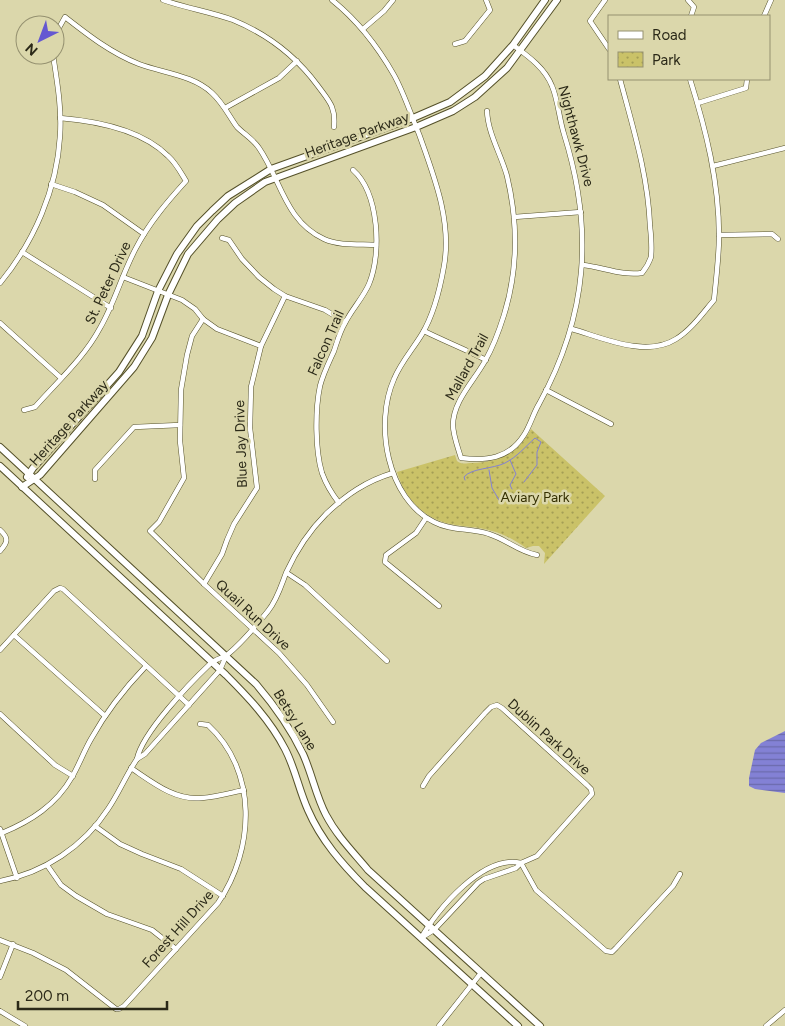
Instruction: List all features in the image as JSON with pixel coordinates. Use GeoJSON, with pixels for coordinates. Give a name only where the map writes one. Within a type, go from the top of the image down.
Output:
{"type":"FeatureCollection","features":[{"type":"Feature","properties":{"kind":"main road","name":"Heritage Parkway"},"geometry":{"type":"LineString","coordinates":[[22,487],[119,372],[142,336],[158,291],[177,254],[197,226],[228,196],[271,169],[413,118],[450,102],[485,76],[513,45],[545,0]]}},
{"type":"Feature","properties":{"kind":"main road","name":"Heritage Parkway"},"geometry":{"type":"LineString","coordinates":[[31,476],[40,475],[134,367],[152,338],[168,295],[188,254],[218,219],[235,203],[265,182],[416,127],[453,111],[476,96],[507,68],[557,0]]}},
{"type":"Feature","properties":{"kind":"main road","name":"Betsy Lane"},"geometry":{"type":"LineString","coordinates":[[0,448],[226,656],[266,696],[303,754],[326,814],[337,833],[368,870],[540,1026]]}},
{"type":"Feature","properties":{"kind":"main road","name":"Betsy Lane"},"geometry":{"type":"LineString","coordinates":[[0,466],[212,662],[258,708],[286,750],[308,811],[325,840],[344,865],[365,887],[518,1026]]}},
{"type":"Feature","properties":{"kind":"street"},"geometry":{"type":"LineString","coordinates":[[163,0],[232,20],[266,36],[297,61],[316,82],[336,113],[334,127]]}},
{"type":"Feature","properties":{"kind":"street"},"geometry":{"type":"LineString","coordinates":[[332,0],[363,29],[394,76],[413,118],[434,178],[442,208],[446,236],[439,292],[424,330],[394,378],[387,400],[384,423],[393,473],[402,495],[415,510],[426,518],[444,526],[491,534],[525,552],[537,554]]}},
{"type":"Feature","properties":{"kind":"street"},"geometry":{"type":"LineString","coordinates":[[363,29],[394,0]]}},
{"type":"Feature","properties":{"kind":"street"},"geometry":{"type":"LineString","coordinates":[[455,44],[465,41],[490,10],[486,0]]}},
{"type":"Feature","properties":{"kind":"street"},"geometry":{"type":"LineString","coordinates":[[605,0],[590,20],[608,47]]}},
{"type":"Feature","properties":{"kind":"street"},"geometry":{"type":"LineString","coordinates":[[688,0],[694,6],[692,15]]}},
{"type":"Feature","properties":{"kind":"street"},"geometry":{"type":"LineString","coordinates":[[764,15],[771,0]]}},
{"type":"Feature","properties":{"kind":"street"},"geometry":{"type":"LineString","coordinates":[[65,17],[88,36],[138,64],[173,73],[212,92],[238,127],[258,146],[291,211],[305,228],[325,240],[348,244],[376,245]]}},
{"type":"Feature","properties":{"kind":"street","name":"Nighthawk Drive"},"geometry":{"type":"LineString","coordinates":[[461,458],[479,460],[499,457],[514,447],[524,436],[555,374],[572,329],[583,265],[581,212],[574,165],[558,116],[552,86],[538,65],[513,45]]}},
{"type":"Feature","properties":{"kind":"street"},"geometry":{"type":"LineString","coordinates":[[225,108],[279,78],[297,61]]}},
{"type":"Feature","properties":{"kind":"street"},"geometry":{"type":"LineString","coordinates":[[0,283],[34,232],[51,184],[60,135],[59,97],[54,65]]}},
{"type":"Feature","properties":{"kind":"street"},"geometry":{"type":"LineString","coordinates":[[583,265],[631,275],[642,274],[647,267],[650,257],[649,203],[645,176],[620,80]]}},
{"type":"Feature","properties":{"kind":"street"},"geometry":{"type":"LineString","coordinates":[[572,329],[637,347],[656,348],[676,339],[714,300],[719,235],[716,187],[698,103],[690,80]]}},
{"type":"Feature","properties":{"kind":"street"},"geometry":{"type":"LineString","coordinates":[[698,103],[746,88],[747,80]]}},
{"type":"Feature","properties":{"kind":"street","name":"Mallard Trail"},"geometry":{"type":"LineString","coordinates":[[461,458],[453,427],[454,412],[460,399],[486,360],[498,333],[510,293],[515,254],[514,217],[506,175],[487,122],[486,111]]}},
{"type":"Feature","properties":{"kind":"street","name":"St. Peter Drive"},"geometry":{"type":"LineString","coordinates":[[24,410],[35,407],[84,353],[100,330],[111,308],[122,276],[144,234],[168,200],[186,181],[168,156],[150,142],[110,126],[89,121],[60,118]]}},
{"type":"Feature","properties":{"kind":"street"},"geometry":{"type":"LineString","coordinates":[[712,166],[785,148]]}},
{"type":"Feature","properties":{"kind":"street","name":"Falcon Trail"},"geometry":{"type":"LineString","coordinates":[[339,503],[322,473],[317,420],[320,386],[345,322],[361,299],[369,283],[374,267],[377,228],[370,201],[360,176],[353,170]]}},
{"type":"Feature","properties":{"kind":"street"},"geometry":{"type":"LineString","coordinates":[[51,184],[75,192],[103,205],[144,234]]}},
{"type":"Feature","properties":{"kind":"street"},"geometry":{"type":"LineString","coordinates":[[514,217],[581,212]]}},
{"type":"Feature","properties":{"kind":"street"},"geometry":{"type":"LineString","coordinates":[[719,235],[772,234],[778,239]]}},
{"type":"Feature","properties":{"kind":"street"},"geometry":{"type":"LineString","coordinates":[[222,238],[229,240],[258,277],[285,296],[325,310],[345,322]]}},
{"type":"Feature","properties":{"kind":"street"},"geometry":{"type":"LineString","coordinates":[[22,252],[111,308]]}},
{"type":"Feature","properties":{"kind":"street"},"geometry":{"type":"LineString","coordinates":[[122,276],[182,300],[217,329],[261,346]]}},
{"type":"Feature","properties":{"kind":"street","name":"Blue Jay Drive"},"geometry":{"type":"LineString","coordinates":[[204,584],[222,554],[234,524],[257,488],[250,428],[251,388],[261,346],[285,296]]}},
{"type":"Feature","properties":{"kind":"street"},"geometry":{"type":"LineString","coordinates":[[95,479],[95,470],[134,427],[180,424],[181,390],[187,355],[192,336],[203,319]]}},
{"type":"Feature","properties":{"kind":"street"},"geometry":{"type":"LineString","coordinates":[[0,323],[61,378]]}},
{"type":"Feature","properties":{"kind":"street"},"geometry":{"type":"LineString","coordinates":[[424,330],[486,360]]}},
{"type":"Feature","properties":{"kind":"street"},"geometry":{"type":"LineString","coordinates":[[546,390],[611,424]]}},
{"type":"Feature","properties":{"kind":"street","name":"Quail Run Drive"},"geometry":{"type":"LineString","coordinates":[[180,424],[184,478],[159,522],[150,531],[279,653],[307,686],[333,722]]}},
{"type":"Feature","properties":{"kind":"street"},"geometry":{"type":"LineString","coordinates":[[0,882],[17,878],[47,865],[70,850],[96,826],[112,803],[130,768],[137,759],[145,754],[220,670],[226,656],[253,629],[273,604],[297,551],[307,537],[339,503],[375,478],[393,473]]}},
{"type":"Feature","properties":{"kind":"street"},"geometry":{"type":"LineString","coordinates":[[426,518],[416,533],[384,558],[385,562],[439,606]]}},
{"type":"Feature","properties":{"kind":"street"},"geometry":{"type":"LineString","coordinates":[[0,530],[8,540],[1,550]]}},
{"type":"Feature","properties":{"kind":"street"},"geometry":{"type":"LineString","coordinates":[[287,573],[305,585],[387,661]]}},
{"type":"Feature","properties":{"kind":"street"},"geometry":{"type":"LineString","coordinates":[[0,650],[52,594],[60,588],[68,593],[189,705]]}},
{"type":"Feature","properties":{"kind":"street"},"geometry":{"type":"LineString","coordinates":[[14,635],[91,706],[105,716]]}},
{"type":"Feature","properties":{"kind":"street"},"geometry":{"type":"LineString","coordinates":[[137,759],[139,750],[147,737],[180,696],[212,662],[226,656]]}},
{"type":"Feature","properties":{"kind":"street"},"geometry":{"type":"LineString","coordinates":[[17,878],[1,831],[40,814],[56,798],[73,776],[91,739],[105,716],[126,688],[146,666]]}},
{"type":"Feature","properties":{"kind":"street","name":"Dublin Park Drive"},"geometry":{"type":"LineString","coordinates":[[421,938],[434,930],[482,880],[516,868],[521,863],[542,852],[592,794],[586,785],[502,708],[495,706],[485,713],[428,776],[423,786]]}},
{"type":"Feature","properties":{"kind":"street"},"geometry":{"type":"LineString","coordinates":[[0,714],[55,765],[73,776]]}},
{"type":"Feature","properties":{"kind":"street","name":"Forest Hill Drive"},"geometry":{"type":"LineString","coordinates":[[13,944],[34,952],[66,970],[113,1007],[119,1009],[124,1006],[223,896],[233,878],[244,840],[246,815],[244,790],[234,761],[225,745],[208,724],[200,724]]}},
{"type":"Feature","properties":{"kind":"street"},"geometry":{"type":"LineString","coordinates":[[130,768],[156,785],[178,796],[200,798],[244,790]]}},
{"type":"Feature","properties":{"kind":"street"},"geometry":{"type":"LineString","coordinates":[[96,826],[120,844],[181,869],[223,896]]}},
{"type":"Feature","properties":{"kind":"street","name":"Dublin Park Drive"},"geometry":{"type":"LineString","coordinates":[[421,938],[428,925],[448,903],[483,870],[515,862],[521,863]]}},
{"type":"Feature","properties":{"kind":"street"},"geometry":{"type":"LineString","coordinates":[[521,863],[536,890],[606,952],[612,952],[616,948],[673,886],[680,874]]}},
{"type":"Feature","properties":{"kind":"street"},"geometry":{"type":"LineString","coordinates":[[47,865],[55,879],[76,896],[108,914],[152,930],[176,949]]}},
{"type":"Feature","properties":{"kind":"street"},"geometry":{"type":"LineString","coordinates":[[478,874],[482,880]]}},
{"type":"Feature","properties":{"kind":"street"},"geometry":{"type":"LineString","coordinates":[[448,903],[454,908]]}},
{"type":"Feature","properties":{"kind":"street"},"geometry":{"type":"LineString","coordinates":[[0,940],[13,944],[0,977]]}},
{"type":"Feature","properties":{"kind":"street"},"geometry":{"type":"LineString","coordinates":[[439,1026],[481,973]]}},
{"type":"Feature","properties":{"kind":"street"},"geometry":{"type":"LineString","coordinates":[[766,1026],[785,1010]]}},
{"type":"Feature","properties":{"kind":"street"},"geometry":{"type":"LineString","coordinates":[[0,1011],[25,1026]]}},
{"type":"Feature","properties":{"kind":"green space","name":"Aviary Park"},"geometry":{"type":"Polygon","coordinates":[[[531,429],[605,496],[544,564],[545,553],[539,546],[526,548],[496,532],[437,520],[415,504],[400,481],[397,472],[455,455],[457,461],[462,463],[482,463],[499,459],[514,450],[531,429]]]}},
{"type":"Feature","properties":{"kind":"shaded area"},"geometry":{"type":"Polygon","coordinates":[[[785,731],[785,793],[755,789],[749,786],[755,750],[761,743],[785,731]]]}},
{"type":"Feature","properties":{"kind":"waterway"},"geometry":{"type":"LineString","coordinates":[[465,480],[464,477],[467,474],[509,461],[535,438],[541,442],[537,452],[537,465],[524,482]]}},
{"type":"Feature","properties":{"kind":"waterway"},"geometry":{"type":"LineString","coordinates":[[510,460],[516,474],[510,485],[512,489]]}},
{"type":"Feature","properties":{"kind":"waterway"},"geometry":{"type":"LineString","coordinates":[[489,470],[492,488],[499,500]]}}]}
